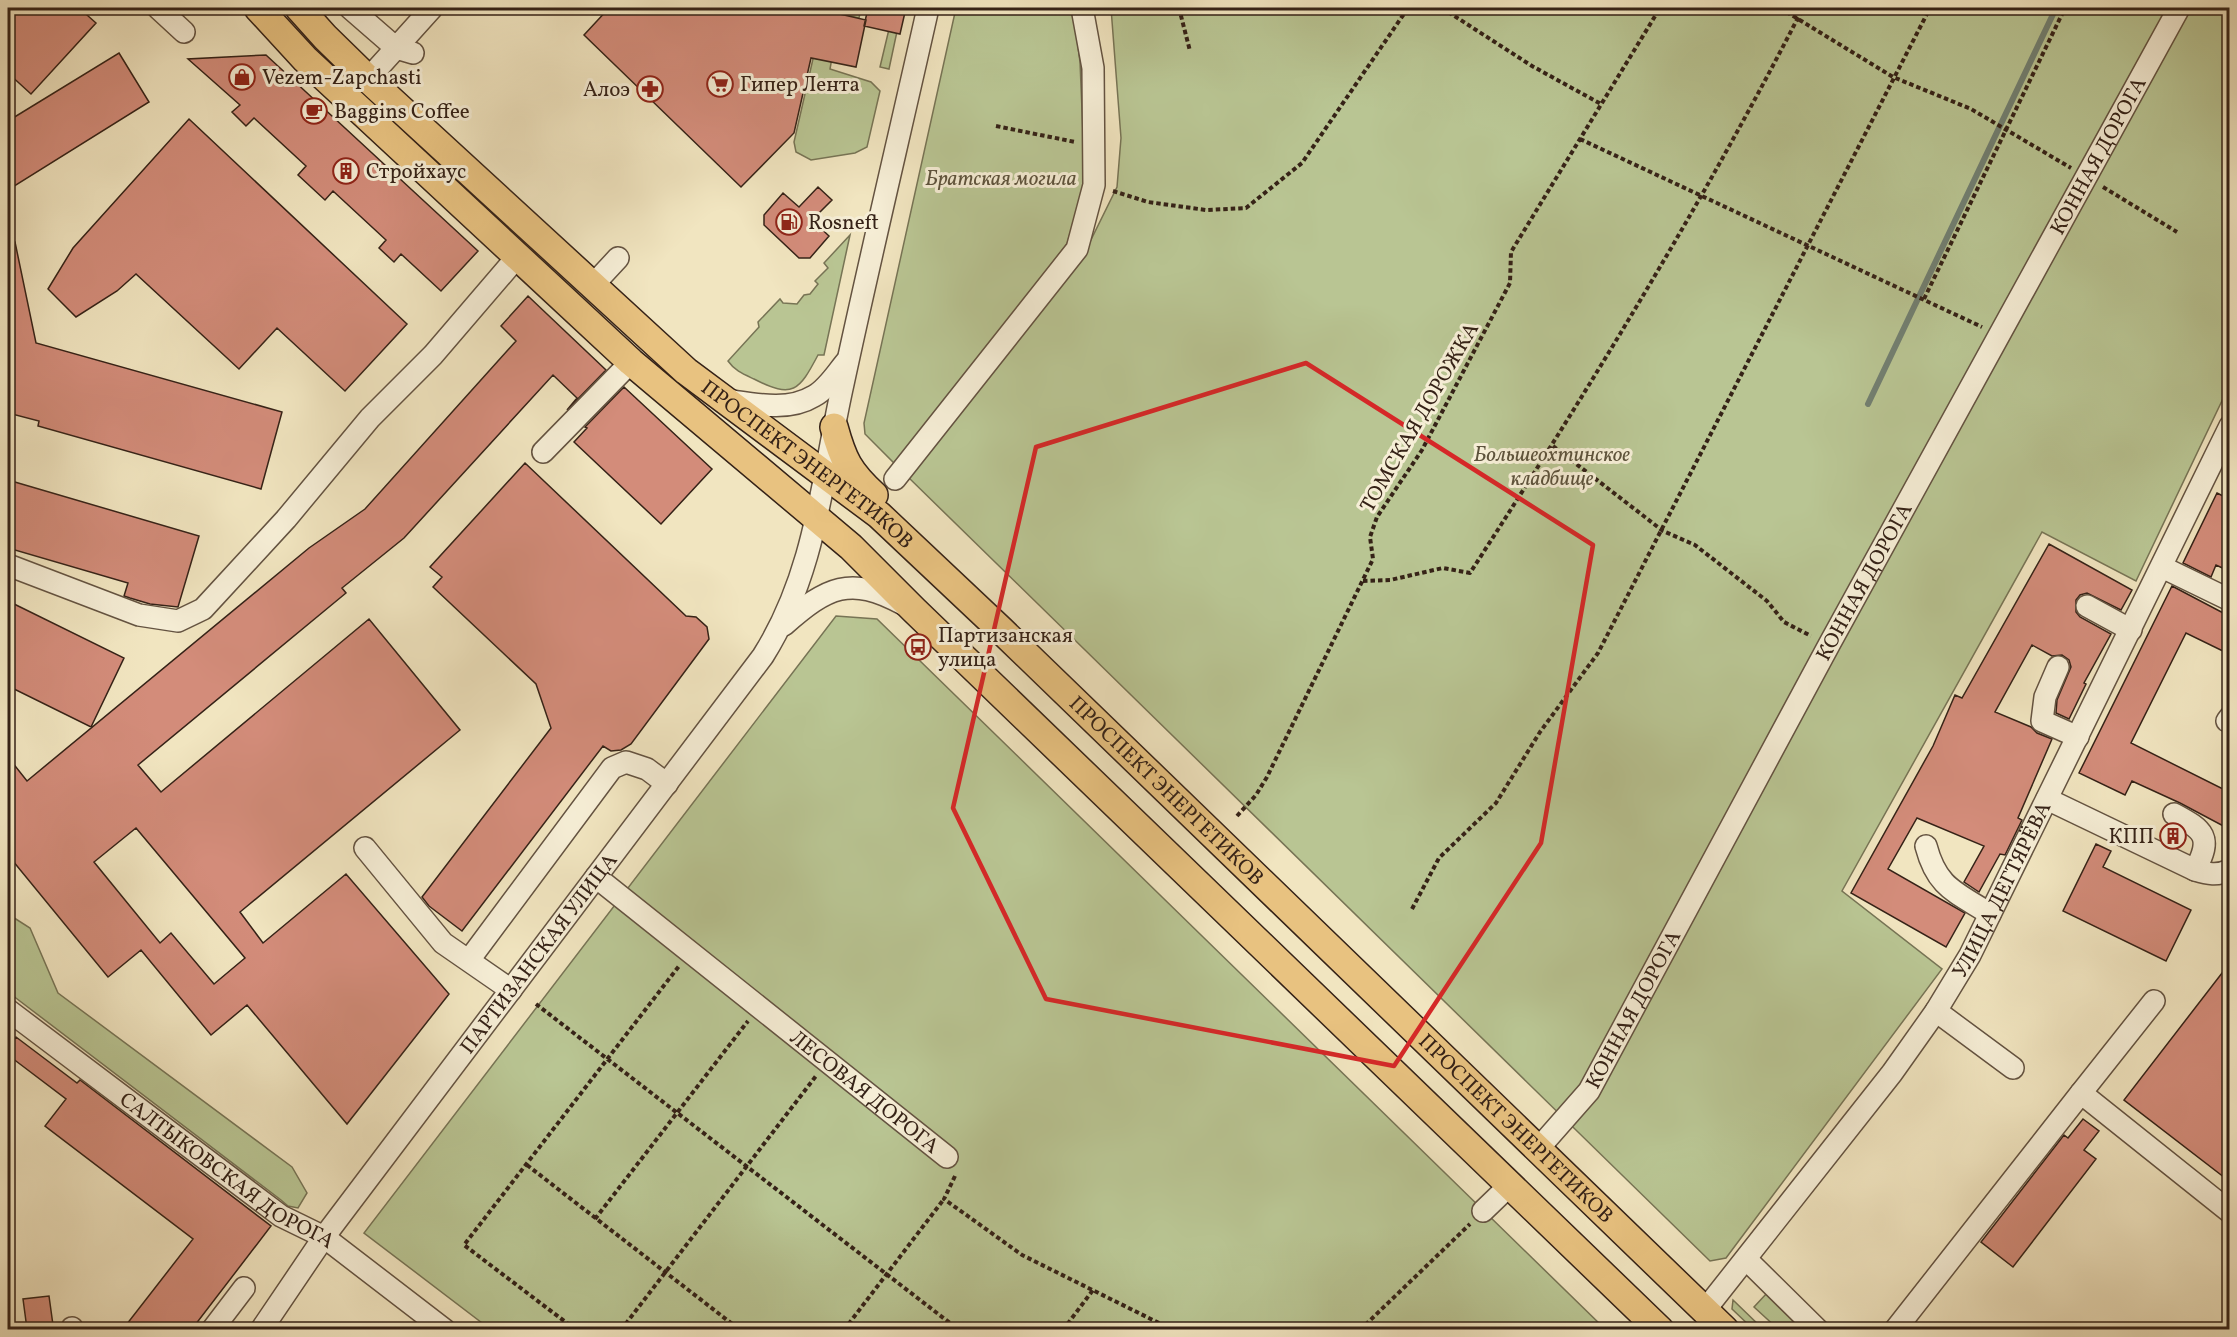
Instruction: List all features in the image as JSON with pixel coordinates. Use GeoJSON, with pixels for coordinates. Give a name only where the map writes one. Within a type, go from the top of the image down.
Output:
{"type":"FeatureCollection","features":[{"type":"Feature","properties":{"kind":"main road","name":"ПРОСПЕКТ ЭНЕРГЕТИКОВ"},"geometry":{"type":"LineString","coordinates":[[258,8],[305,59],[631,362],[851,547],[1660,1329]]}},
{"type":"Feature","properties":{"kind":"main road","name":"ПРОСПЕКТ ЭНЕРГЕТИКОВ"},"geometry":{"type":"LineString","coordinates":[[299,8],[324,37],[368,79],[686,371],[879,515],[1725,1329]]}},
{"type":"Feature","properties":{"kind":"main road"},"geometry":{"type":"LineString","coordinates":[[834,427],[840,450],[855,477],[923,542],[933,566]]}},
{"type":"Feature","properties":{"kind":"street"},"geometry":{"type":"LineString","coordinates":[[158,8],[184,32]]}},
{"type":"Feature","properties":{"kind":"street"},"geometry":{"type":"LineString","coordinates":[[350,8],[405,51]]}},
{"type":"Feature","properties":{"kind":"street"},"geometry":{"type":"LineString","coordinates":[[368,79],[405,51],[432,8]]}},
{"type":"Feature","properties":{"kind":"street","name":"ПАРТИЗАНСКАЯ УЛИЦА"},"geometry":{"type":"LineString","coordinates":[[261,1329],[324,1237],[763,656],[781,627],[806,560],[816,519],[848,360],[928,8]]}},
{"type":"Feature","properties":{"kind":"street"},"geometry":{"type":"LineString","coordinates":[[895,479],[1077,249],[1094,185],[1093,68],[1082,8]]}},
{"type":"Feature","properties":{"kind":"street","name":"КОННАЯ ДОРОГА"},"geometry":{"type":"LineString","coordinates":[[1538,1149],[1589,1092],[1830,643],[2178,8]]}},
{"type":"Feature","properties":{"kind":"street"},"geometry":{"type":"LineString","coordinates":[[8,565],[139,615],[178,621],[203,609],[286,519],[370,418],[433,355],[517,257]]}},
{"type":"Feature","properties":{"kind":"street"},"geometry":{"type":"LineString","coordinates":[[592,286],[618,258]]}},
{"type":"Feature","properties":{"kind":"street"},"geometry":{"type":"LineString","coordinates":[[722,400],[779,406],[801,402],[815,396],[848,360]]}},
{"type":"Feature","properties":{"kind":"street"},"geometry":{"type":"LineString","coordinates":[[543,452],[631,362]]}},
{"type":"Feature","properties":{"kind":"street","name":"УЛИЦА ДЕГТЯРЁВА"},"geometry":{"type":"LineString","coordinates":[[1705,1310],[1892,1073],[1936,1011],[1970,955],[2162,567],[2229,426]]}},
{"type":"Feature","properties":{"kind":"street"},"geometry":{"type":"LineString","coordinates":[[2162,567],[2229,600]]}},
{"type":"Feature","properties":{"kind":"street"},"geometry":{"type":"LineString","coordinates":[[781,627],[804,607],[844,587],[866,587],[914,610]]}},
{"type":"Feature","properties":{"kind":"street"},"geometry":{"type":"LineString","coordinates":[[2087,606],[2131,630]]}},
{"type":"Feature","properties":{"kind":"street"},"geometry":{"type":"LineString","coordinates":[[2058,667],[2045,697],[2042,721],[2078,737]]}},
{"type":"Feature","properties":{"kind":"street"},"geometry":{"type":"LineString","coordinates":[[469,960],[612,768],[626,762],[647,768],[667,784]]}},
{"type":"Feature","properties":{"kind":"street"},"geometry":{"type":"LineString","coordinates":[[2047,799],[2195,870],[2210,874],[2221,874],[2229,870]]}},
{"type":"Feature","properties":{"kind":"street"},"geometry":{"type":"LineString","coordinates":[[2174,814],[2196,826],[2203,837],[2204,852],[2195,870]]}},
{"type":"Feature","properties":{"kind":"street"},"geometry":{"type":"LineString","coordinates":[[1926,846],[1930,863],[1943,884],[1990,914]]}},
{"type":"Feature","properties":{"kind":"street"},"geometry":{"type":"LineString","coordinates":[[365,848],[443,943],[511,990]]}},
{"type":"Feature","properties":{"kind":"street","name":"ЛЕСОВАЯ ДОРОГА"},"geometry":{"type":"LineString","coordinates":[[596,877],[947,1157]]}},
{"type":"Feature","properties":{"kind":"street"},"geometry":{"type":"LineString","coordinates":[[1894,1329],[2154,1001]]}},
{"type":"Feature","properties":{"kind":"street","name":"САЛТЫКОВСКАЯ ДОРОГА"},"geometry":{"type":"LineString","coordinates":[[8,1010],[281,1216],[324,1237],[431,1325]]}},
{"type":"Feature","properties":{"kind":"street"},"geometry":{"type":"LineString","coordinates":[[1936,1011],[2013,1068]]}},
{"type":"Feature","properties":{"kind":"street"},"geometry":{"type":"LineString","coordinates":[[2081,1093],[2229,1212]]}},
{"type":"Feature","properties":{"kind":"street"},"geometry":{"type":"LineString","coordinates":[[1484,1211],[1510,1185]]}},
{"type":"Feature","properties":{"kind":"street"},"geometry":{"type":"LineString","coordinates":[[1746,1259],[1818,1329]]}},
{"type":"Feature","properties":{"kind":"street"},"geometry":{"type":"LineString","coordinates":[[212,1329],[244,1288]]}},
{"type":"Feature","properties":{"kind":"path"},"geometry":{"type":"LineString","coordinates":[[1179,8],[1190,51]]}},
{"type":"Feature","properties":{"kind":"path"},"geometry":{"type":"LineString","coordinates":[[1094,185],[1148,202],[1206,210],[1246,208],[1302,163],[1408,8]]}},
{"type":"Feature","properties":{"kind":"path"},"geometry":{"type":"LineString","coordinates":[[1442,8],[1533,66],[1601,104]]}},
{"type":"Feature","properties":{"kind":"path","name":"ТОМСКАЯ ДОРОЖКА"},"geometry":{"type":"LineString","coordinates":[[1237,816],[1256,795],[1267,777],[1374,559],[1370,537],[1377,517],[1422,450],[1510,283],[1511,252],[1660,8]]}},
{"type":"Feature","properties":{"kind":"path"},"geometry":{"type":"LineString","coordinates":[[1780,8],[1893,77],[1971,109],[2177,232]]}},
{"type":"Feature","properties":{"kind":"path"},"geometry":{"type":"LineString","coordinates":[[1363,581],[1390,580],[1443,568],[1470,573],[1552,446],[1671,251],[1803,8]]}},
{"type":"Feature","properties":{"kind":"path"},"geometry":{"type":"LineString","coordinates":[[1412,909],[1439,858],[1496,803],[1540,732],[1598,653],[1663,531],[1930,8]]}},
{"type":"Feature","properties":{"kind":"path"},"geometry":{"type":"LineString","coordinates":[[1924,299],[2065,8]]}},
{"type":"Feature","properties":{"kind":"path"},"geometry":{"type":"LineString","coordinates":[[996,126],[1093,146]]}},
{"type":"Feature","properties":{"kind":"path"},"geometry":{"type":"LineString","coordinates":[[1580,139],[1999,335]]}},
{"type":"Feature","properties":{"kind":"path"},"geometry":{"type":"LineString","coordinates":[[1552,446],[1663,531],[1695,545],[1767,601],[1784,622],[1805,634],[1830,643]]}},
{"type":"Feature","properties":{"kind":"path"},"geometry":{"type":"LineString","coordinates":[[576,1329],[464,1245],[527,1166],[690,951]]}},
{"type":"Feature","properties":{"kind":"path"},"geometry":{"type":"LineString","coordinates":[[536,1004],[959,1329]]}},
{"type":"Feature","properties":{"kind":"path"},"geometry":{"type":"LineString","coordinates":[[596,1219],[759,1006]]}},
{"type":"Feature","properties":{"kind":"path"},"geometry":{"type":"LineString","coordinates":[[621,1329],[827,1061]]}},
{"type":"Feature","properties":{"kind":"path","name":"ЛЕСОВАЯ ДОРОГА"},"geometry":{"type":"LineString","coordinates":[[844,1329],[944,1199],[955,1176],[947,1157]]}},
{"type":"Feature","properties":{"kind":"path"},"geometry":{"type":"LineString","coordinates":[[527,1166],[740,1329]]}},
{"type":"Feature","properties":{"kind":"path"},"geometry":{"type":"LineString","coordinates":[[944,1199],[1022,1255],[1173,1329]]}},
{"type":"Feature","properties":{"kind":"path"},"geometry":{"type":"LineString","coordinates":[[1360,1329],[1484,1211]]}},
{"type":"Feature","properties":{"kind":"path"},"geometry":{"type":"LineString","coordinates":[[1063,1329],[1093,1290]]}},
{"type":"Feature","properties":{"kind":"highlighted area"},"geometry":{"type":"Polygon","coordinates":[[[1306,363],[1593,545],[1541,843],[1394,1066],[1046,999],[953,808],[1036,447],[1306,363]]]}},
{"type":"Feature","properties":{"kind":"green space"},"geometry":{"type":"Polygon","coordinates":[[[823,8],[861,8],[859,18],[822,10],[823,8]]]}},
{"type":"Feature","properties":{"kind":"green space"},"geometry":{"type":"Polygon","coordinates":[[[894,8],[902,8],[889,69],[880,67],[894,8]]]}},
{"type":"Feature","properties":{"kind":"green space","name":"Братская могила"},"geometry":{"type":"Polygon","coordinates":[[[956,8],[1073,8],[1080,62],[1085,182],[1067,244],[896,465],[865,434],[864,423],[956,8]]]}},
{"type":"Feature","properties":{"kind":"green space","name":"Большеохтинское кладбище"},"geometry":{"type":"Polygon","coordinates":[[[1111,8],[2229,8],[2229,386],[2136,581],[2042,532],[1842,891],[1942,969],[1726,1258],[1710,1261],[908,477],[1082,258],[1117,187],[1121,138],[1111,8]]]}},
{"type":"Feature","properties":{"kind":"green space"},"geometry":{"type":"Polygon","coordinates":[[[823,15],[838,24],[830,69],[871,82],[880,91],[867,147],[855,153],[811,160],[796,152],[794,142],[823,15]]]}},
{"type":"Feature","properties":{"kind":"green space"},"geometry":{"type":"Polygon","coordinates":[[[850,235],[824,355],[818,355],[800,384],[786,390],[778,389],[733,367],[728,361],[759,327],[758,322],[780,299],[783,303],[797,304],[804,295],[810,294],[818,284],[815,281],[828,268],[824,263],[850,235]]]}},
{"type":"Feature","properties":{"kind":"green space"},"geometry":{"type":"Polygon","coordinates":[[[836,616],[877,619],[1605,1329],[490,1329],[364,1233],[836,616]]]}},
{"type":"Feature","properties":{"kind":"green space"},"geometry":{"type":"Polygon","coordinates":[[[8,914],[30,928],[58,993],[292,1167],[307,1193],[298,1208],[288,1206],[8,992],[8,914]]]}},
{"type":"Feature","properties":{"kind":"green space"},"geometry":{"type":"Polygon","coordinates":[[[1767,1293],[1804,1329],[1778,1329],[1754,1307],[1767,1293]]]}},
{"type":"Feature","properties":{"kind":"green space"},"geometry":{"type":"Polygon","coordinates":[[[1733,1300],[1763,1329],[1753,1329],[1732,1309],[1733,1300]]]}},
{"type":"Feature","properties":{"kind":"building"},"geometry":{"type":"Polygon","coordinates":[[[8,8],[94,8],[87,15],[96,23],[31,94],[8,73],[8,8]]]}},
{"type":"Feature","properties":{"kind":"building","name":"Гипер Лента"},"geometry":{"type":"Polygon","coordinates":[[[609,8],[823,8],[822,10],[866,20],[856,67],[811,58],[794,133],[741,187],[584,35],[609,8]]]}},
{"type":"Feature","properties":{"kind":"building"},"geometry":{"type":"Polygon","coordinates":[[[868,8],[906,8],[900,34],[864,26],[868,8]]]}},
{"type":"Feature","properties":{"kind":"building"},"geometry":{"type":"Polygon","coordinates":[[[119,53],[149,102],[8,190],[8,121],[119,53]]]}},
{"type":"Feature","properties":{"kind":"building","name":"Стройхаус"},"geometry":{"type":"Polygon","coordinates":[[[266,55],[478,251],[441,291],[401,254],[394,262],[379,248],[386,240],[333,191],[325,200],[298,175],[306,166],[254,118],[246,126],[232,112],[240,105],[188,59],[266,55]]]}},
{"type":"Feature","properties":{"kind":"building"},"geometry":{"type":"Polygon","coordinates":[[[189,119],[407,324],[345,391],[277,328],[239,369],[136,274],[117,291],[76,317],[48,289],[73,248],[189,119]]]}},
{"type":"Feature","properties":{"kind":"building","name":"Rosneft"},"geometry":{"type":"Polygon","coordinates":[[[818,187],[832,200],[812,220],[829,236],[810,258],[799,258],[764,225],[764,215],[783,193],[799,207],[818,187]]]}},
{"type":"Feature","properties":{"kind":"building"},"geometry":{"type":"Polygon","coordinates":[[[8,242],[15,242],[36,343],[282,412],[261,489],[38,426],[39,421],[8,413],[8,242]]]}},
{"type":"Feature","properties":{"kind":"building"},"geometry":{"type":"Polygon","coordinates":[[[528,296],[606,370],[567,410],[577,398],[553,375],[404,538],[342,588],[346,593],[138,765],[161,792],[369,619],[460,730],[240,912],[263,943],[346,874],[449,994],[347,1124],[247,1005],[211,1035],[141,950],[108,977],[8,855],[8,757],[27,781],[309,548],[365,509],[516,341],[501,326],[528,296]],[[136,828],[94,862],[160,943],[171,933],[214,984],[245,958],[136,828]]]}},
{"type":"Feature","properties":{"kind":"building"},"geometry":{"type":"Polygon","coordinates":[[[624,387],[712,469],[661,524],[574,442],[587,428],[585,427],[624,387]]]}},
{"type":"Feature","properties":{"kind":"building"},"geometry":{"type":"Polygon","coordinates":[[[525,463],[686,616],[696,617],[707,627],[709,639],[631,744],[621,750],[611,751],[603,746],[462,931],[429,906],[422,897],[551,728],[536,684],[433,587],[442,577],[430,567],[525,463]]]}},
{"type":"Feature","properties":{"kind":"building"},"geometry":{"type":"Polygon","coordinates":[[[8,480],[199,536],[178,607],[150,604],[124,596],[128,583],[8,548],[8,480]]]}},
{"type":"Feature","properties":{"kind":"building"},"geometry":{"type":"Polygon","coordinates":[[[2217,493],[2229,499],[2229,571],[2216,565],[2211,577],[2183,563],[2217,493]]]}},
{"type":"Feature","properties":{"kind":"building"},"geometry":{"type":"Polygon","coordinates":[[[2049,544],[2132,590],[2121,610],[2087,593],[2080,595],[2076,600],[2076,612],[2080,617],[2111,634],[2084,683],[2086,684],[2069,719],[2056,713],[2057,700],[2071,667],[2069,660],[2062,655],[2052,656],[2032,645],[1995,712],[2031,727],[2037,733],[2052,739],[2018,818],[2022,820],[2005,855],[2000,854],[1979,892],[1964,882],[1984,846],[1917,818],[1888,869],[1965,913],[1946,947],[1851,893],[1933,746],[1955,695],[1962,698],[2049,544]]]}},
{"type":"Feature","properties":{"kind":"building"},"geometry":{"type":"Polygon","coordinates":[[[2172,586],[2229,616],[2229,654],[2186,633],[2131,743],[2229,792],[2229,829],[2132,781],[2125,795],[2079,773],[2172,586]]]}},
{"type":"Feature","properties":{"kind":"building"},"geometry":{"type":"Polygon","coordinates":[[[8,601],[124,658],[91,727],[8,686],[8,601]]]}},
{"type":"Feature","properties":{"kind":"building","name":"КПП"},"geometry":{"type":"Polygon","coordinates":[[[2168,825],[2184,834],[2178,847],[2161,838],[2168,825]]]}},
{"type":"Feature","properties":{"kind":"building"},"geometry":{"type":"Polygon","coordinates":[[[2096,844],[2111,851],[2103,867],[2191,910],[2166,961],[2063,911],[2096,844]]]}},
{"type":"Feature","properties":{"kind":"building"},"geometry":{"type":"Polygon","coordinates":[[[2229,964],[2229,1181],[2124,1100],[2229,964]]]}},
{"type":"Feature","properties":{"kind":"building"},"geometry":{"type":"Polygon","coordinates":[[[16,1037],[77,1083],[80,1080],[271,1226],[192,1329],[123,1329],[193,1239],[45,1126],[66,1099],[8,1055],[8,1048],[16,1037]]]}},
{"type":"Feature","properties":{"kind":"building"},"geometry":{"type":"Polygon","coordinates":[[[2083,1119],[2099,1131],[2084,1150],[2096,1159],[2013,1267],[1981,1242],[2064,1135],[2068,1138],[2083,1119]]]}},
{"type":"Feature","properties":{"kind":"building"},"geometry":{"type":"Polygon","coordinates":[[[49,1296],[53,1325],[27,1329],[23,1299],[49,1296]]]}},
{"type":"Feature","properties":{"kind":"waterway"},"geometry":{"type":"LineString","coordinates":[[1868,404],[2056,8]]}},
{"type":"Feature","properties":{"kind":"place","name":"Vezem-Zapchasti"},"geometry":{"type":"Point","coordinates":[242,77]}},
{"type":"Feature","properties":{"kind":"place","name":"Гипер Лента"},"geometry":{"type":"Point","coordinates":[720,84]}},
{"type":"Feature","properties":{"kind":"place","name":"Алоэ"},"geometry":{"type":"Point","coordinates":[650,89]}},
{"type":"Feature","properties":{"kind":"place","name":"Baggins Coffee"},"geometry":{"type":"Point","coordinates":[314,111]}},
{"type":"Feature","properties":{"kind":"place","name":"Стройхаус"},"geometry":{"type":"Point","coordinates":[346,171]}},
{"type":"Feature","properties":{"kind":"place","name":"Rosneft"},"geometry":{"type":"Point","coordinates":[789,222]}},
{"type":"Feature","properties":{"kind":"place","name":"Партизанская улица"},"geometry":{"type":"Point","coordinates":[918,647]}},
{"type":"Feature","properties":{"kind":"place","name":"КПП"},"geometry":{"type":"Point","coordinates":[2173,836]}}]}
